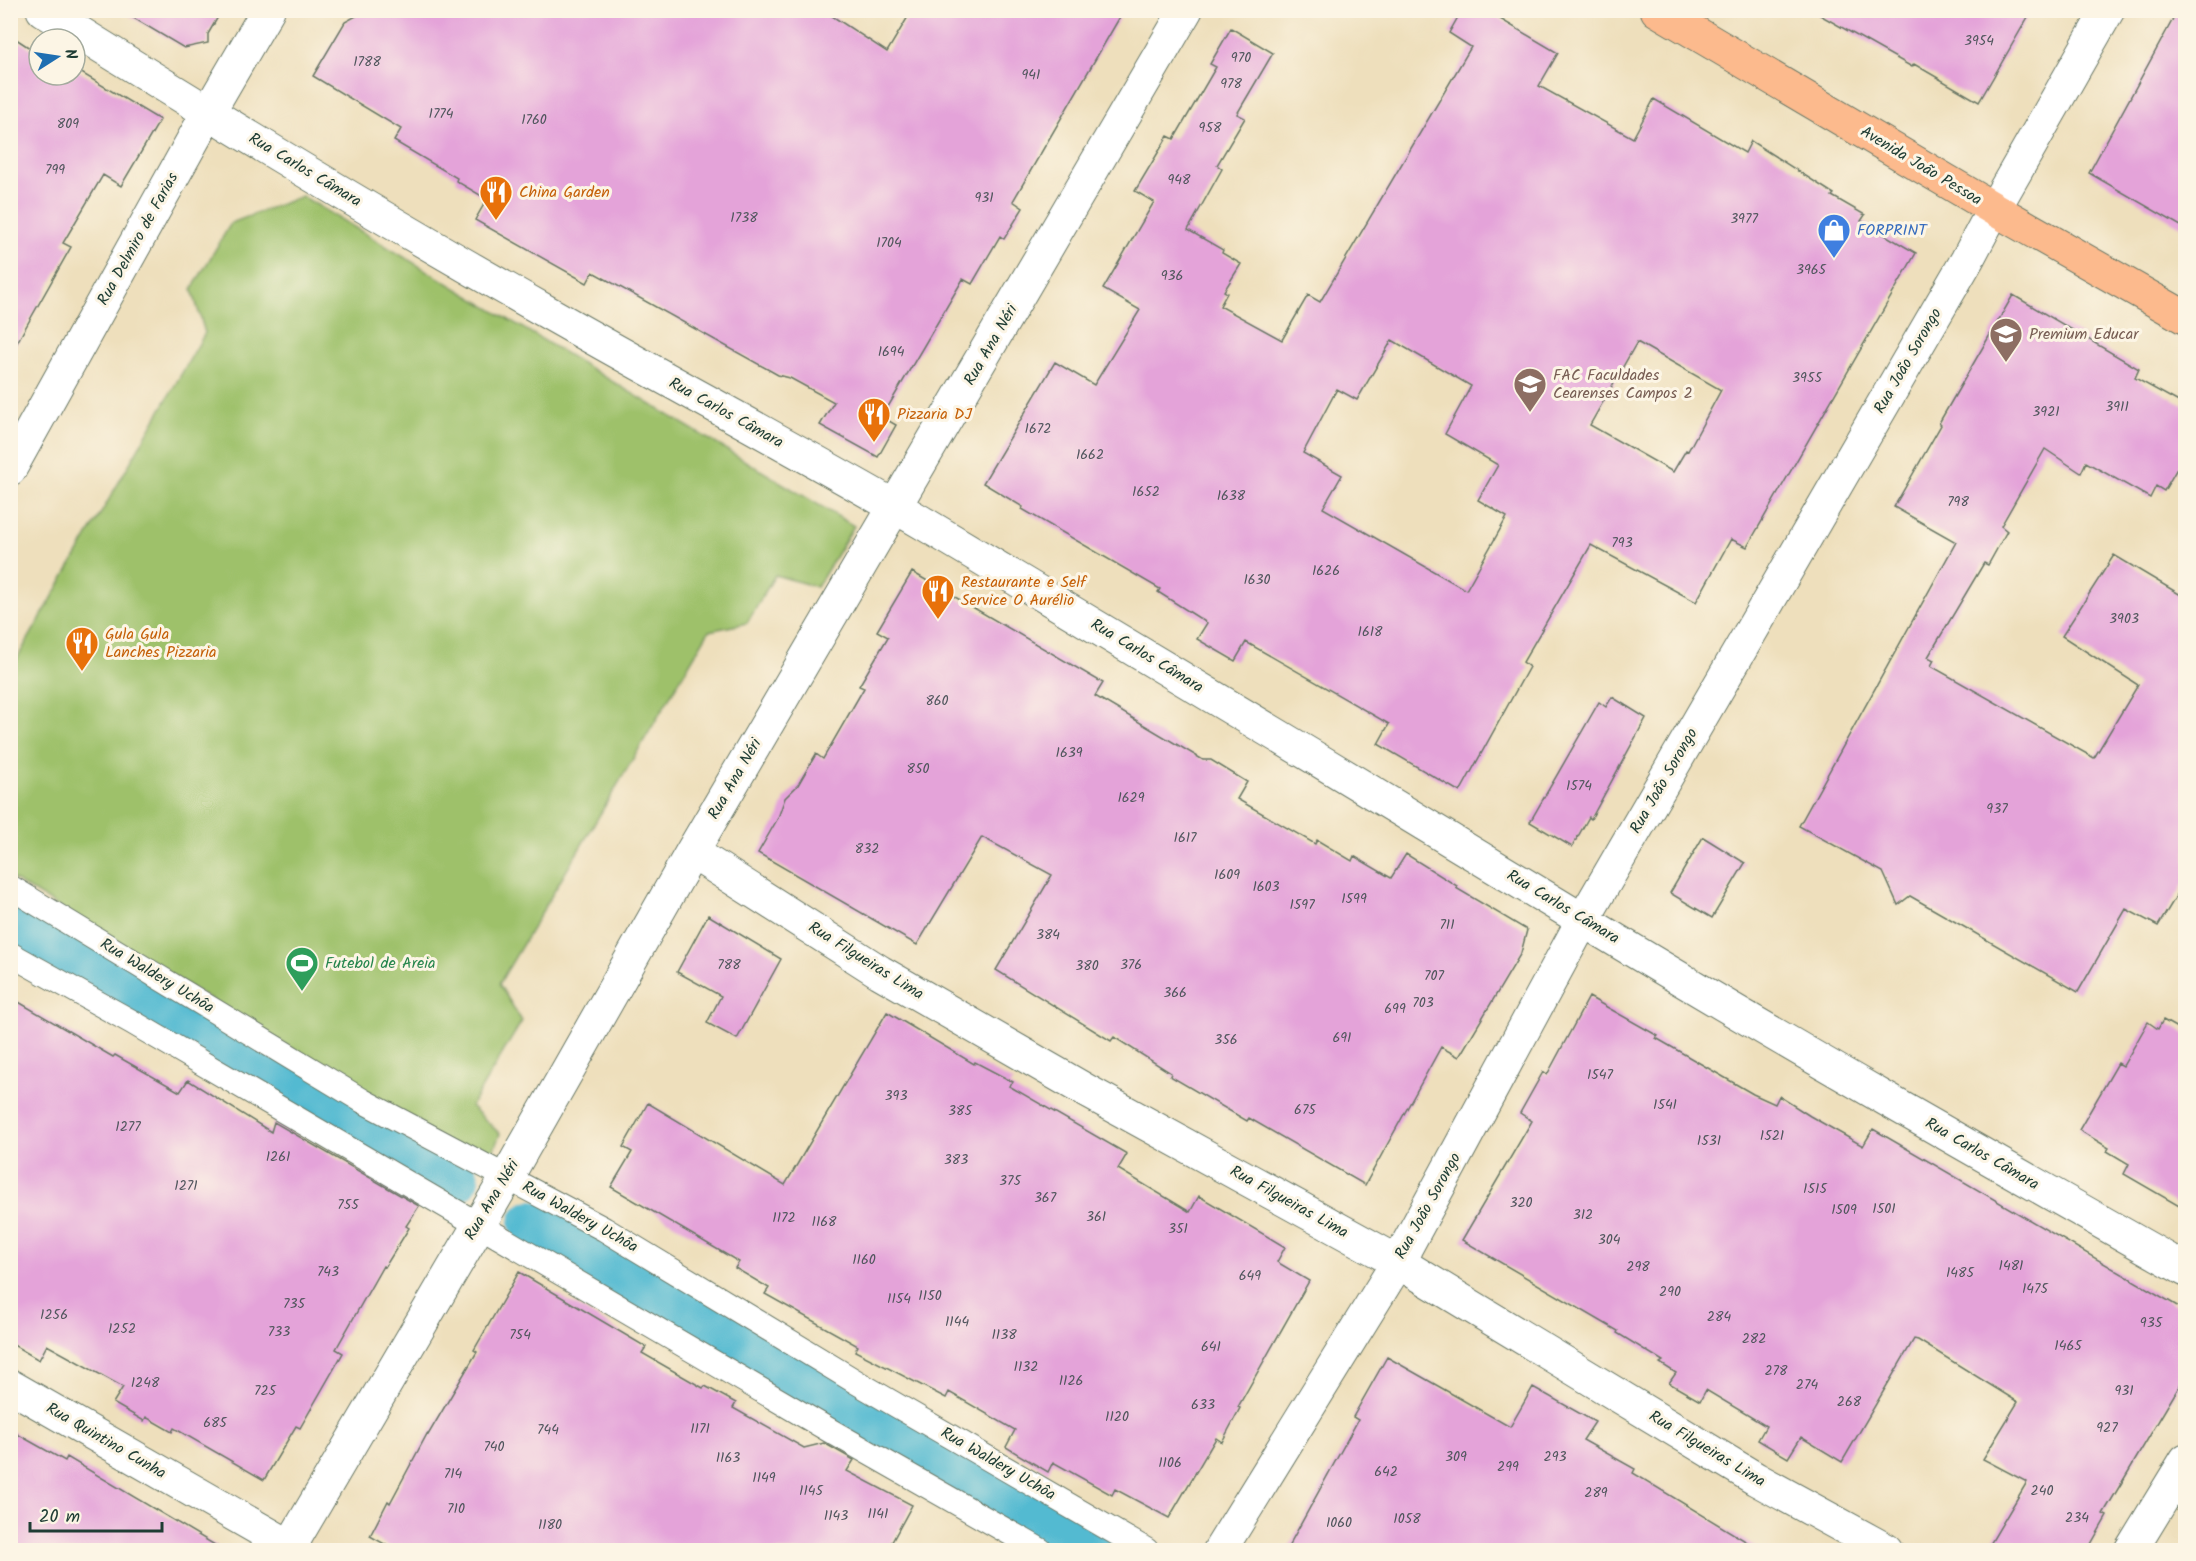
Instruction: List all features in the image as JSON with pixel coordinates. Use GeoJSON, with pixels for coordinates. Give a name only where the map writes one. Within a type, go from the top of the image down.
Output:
{"type":"FeatureCollection","features":[{"type":"Feature","properties":{"kind":"main road","name":"Avenida João Pessoa"},"geometry":{"type":"LineString","coordinates":[[1657,10],[1994,209],[2186,318]]}},
{"type":"Feature","properties":{"kind":"street","name":"Rua Carlos Câmara"},"geometry":{"type":"LineString","coordinates":[[43,10],[208,113],[541,309],[895,507],[1233,707],[1583,920],[1920,1119],[2186,1270]]}},
{"type":"Feature","properties":{"kind":"street","name":"Rua Delmiro de Farias"},"geometry":{"type":"LineString","coordinates":[[12,462],[268,10]]}},
{"type":"Feature","properties":{"kind":"street","name":"Rua Ana Néri"},"geometry":{"type":"LineString","coordinates":[[291,1549],[692,852],[1186,10]]}},
{"type":"Feature","properties":{"kind":"street","name":"Rua João Sorongo"},"geometry":{"type":"LineString","coordinates":[[1220,1551],[1398,1262],[1583,920],[1967,260],[2108,10]]}},
{"type":"Feature","properties":{"kind":"street","name":"Rua Filgueiras Lima"},"geometry":{"type":"LineString","coordinates":[[692,852],[901,984],[1085,1090],[1398,1262],[1756,1479],[1886,1551]]}},
{"type":"Feature","properties":{"kind":"street","name":"Rua Quintino Cunha"},"geometry":{"type":"LineString","coordinates":[[10,1386],[291,1549]]}},
{"type":"Feature","properties":{"kind":"street"},"geometry":{"type":"LineString","coordinates":[[2131,1551],[2186,1460]]}},
{"type":"Feature","properties":{"kind":"lane","name":"Rua Waldery Uchôa"},"geometry":{"type":"LineString","coordinates":[[10,887],[363,1101],[604,1229],[858,1383],[1146,1551]]}},
{"type":"Feature","properties":{"kind":"lane"},"geometry":{"type":"LineString","coordinates":[[10,954],[1040,1551]]}},
{"type":"Feature","properties":{"kind":"green space"},"geometry":{"type":"Polygon","coordinates":[[[302,196],[854,526],[817,587],[775,575],[747,623],[709,631],[499,984],[522,1021],[471,1106],[500,1134],[487,1167],[11,878],[11,669],[205,333],[192,289],[231,223],[302,196]]]}},
{"type":"Feature","properties":{"kind":"building"},"geometry":{"type":"Polygon","coordinates":[[[120,10],[222,10],[208,34],[208,43],[184,48],[120,10]]]}},
{"type":"Feature","properties":{"kind":"building"},"geometry":{"type":"Polygon","coordinates":[[[367,10],[823,10],[887,52],[912,10],[1124,10],[1013,201],[1023,208],[1004,239],[1000,236],[972,284],[963,279],[882,417],[896,425],[878,457],[820,425],[834,402],[790,378],[778,375],[593,272],[587,283],[475,220],[487,199],[456,181],[457,178],[394,141],[401,129],[313,76],[345,22],[367,10]]]}},
{"type":"Feature","properties":{"kind":"building"},"geometry":{"type":"Polygon","coordinates":[[[1462,10],[1485,10],[1558,53],[1539,86],[1633,138],[1654,99],[1745,153],[1751,141],[1834,194],[1832,196],[1865,215],[1861,221],[1916,253],[1747,547],[1731,539],[1696,602],[1591,545],[1523,662],[1529,667],[1460,792],[1378,744],[1389,724],[1246,642],[1235,661],[1197,639],[1207,623],[1158,592],[1160,589],[1022,509],[1023,507],[983,483],[1055,362],[1094,385],[1140,310],[1103,289],[1154,202],[1135,191],[1168,136],[1174,139],[1216,67],[1210,64],[1231,28],[1273,53],[1237,114],[1245,118],[1217,165],[1222,169],[1188,230],[1223,250],[1222,253],[1241,264],[1224,291],[1227,293],[1220,306],[1282,340],[1308,295],[1320,302],[1471,47],[1449,33],[1462,10]],[[1392,340],[1357,400],[1337,389],[1303,453],[1342,475],[1323,508],[1466,590],[1507,517],[1478,500],[1498,465],[1445,434],[1471,386],[1392,340]],[[1637,342],[1590,425],[1673,472],[1686,450],[1688,451],[1721,390],[1637,342]]]}},
{"type":"Feature","properties":{"kind":"building"},"geometry":{"type":"Polygon","coordinates":[[[1811,10],[2032,10],[1979,102],[1914,64],[1912,67],[1811,10]]]}},
{"type":"Feature","properties":{"kind":"building"},"geometry":{"type":"Polygon","coordinates":[[[2178,10],[2186,10],[2186,229],[2089,173],[2178,10]]]}},
{"type":"Feature","properties":{"kind":"building"},"geometry":{"type":"Polygon","coordinates":[[[10,35],[27,46],[27,87],[87,87],[87,76],[160,120],[121,186],[103,175],[63,243],[71,247],[10,355],[10,35]]]}},
{"type":"Feature","properties":{"kind":"building"},"geometry":{"type":"Polygon","coordinates":[[[2013,295],[2139,369],[2135,378],[2186,406],[2186,453],[2164,491],[2156,486],[2150,498],[2086,462],[2081,473],[2045,449],[2001,526],[2007,531],[1988,565],[1984,563],[1928,657],[1934,660],[1931,666],[2094,758],[2138,685],[2062,636],[2114,555],[2186,598],[2186,880],[2158,926],[2126,909],[2078,992],[1910,896],[1898,905],[1883,872],[1799,826],[1956,542],[1894,507],[1941,425],[1939,423],[2013,295]]]}},
{"type":"Feature","properties":{"kind":"building"},"geometry":{"type":"Polygon","coordinates":[[[912,572],[1103,683],[1095,696],[1203,760],[1211,760],[1247,782],[1237,799],[1315,844],[1317,840],[1352,861],[1354,856],[1391,878],[1406,854],[1457,886],[1456,888],[1527,930],[1521,953],[1459,1057],[1441,1047],[1365,1185],[1249,1118],[1247,1121],[1170,1076],[1171,1073],[1114,1037],[1111,1041],[996,970],[1052,875],[982,837],[917,945],[758,853],[778,818],[785,798],[798,785],[816,754],[823,759],[864,688],[859,686],[888,637],[877,631],[912,572]]]}},
{"type":"Feature","properties":{"kind":"building"},"geometry":{"type":"Polygon","coordinates":[[[1612,697],[1646,718],[1591,819],[1589,817],[1572,847],[1530,822],[1599,702],[1606,707],[1612,697]]]}},
{"type":"Feature","properties":{"kind":"building"},"geometry":{"type":"Polygon","coordinates":[[[1703,837],[1745,863],[1712,918],[1670,893],[1703,837]]]}},
{"type":"Feature","properties":{"kind":"building"},"geometry":{"type":"Polygon","coordinates":[[[708,915],[781,959],[737,1039],[707,1023],[721,996],[677,972],[708,915]]]}},
{"type":"Feature","properties":{"kind":"building"},"geometry":{"type":"Polygon","coordinates":[[[10,997],[113,1057],[115,1055],[180,1092],[188,1080],[271,1132],[274,1122],[419,1206],[406,1226],[409,1228],[385,1267],[383,1266],[336,1349],[343,1353],[300,1428],[296,1426],[264,1480],[174,1428],[172,1432],[146,1417],[144,1421],[113,1403],[123,1387],[47,1345],[39,1360],[10,1343],[10,997]]]}},
{"type":"Feature","properties":{"kind":"building"},"geometry":{"type":"Polygon","coordinates":[[[1589,997],[1753,1094],[1775,1104],[1779,1096],[1863,1146],[1873,1129],[2186,1311],[2186,1375],[2103,1514],[2107,1516],[2087,1551],[1986,1551],[2027,1482],[1983,1459],[2018,1402],[1918,1340],[1914,1339],[1842,1462],[1801,1437],[1788,1458],[1758,1440],[1766,1426],[1706,1390],[1700,1401],[1669,1383],[1676,1373],[1660,1363],[1663,1361],[1617,1333],[1618,1331],[1462,1240],[1532,1121],[1520,1113],[1543,1072],[1547,1075],[1589,997]]]}},
{"type":"Feature","properties":{"kind":"building"},"geometry":{"type":"Polygon","coordinates":[[[887,1012],[974,1064],[975,1062],[1013,1082],[1009,1086],[1127,1154],[1118,1169],[1190,1212],[1199,1196],[1285,1247],[1277,1262],[1309,1281],[1238,1407],[1240,1408],[1222,1442],[1216,1438],[1169,1518],[1115,1489],[1112,1495],[1053,1462],[1048,1472],[1006,1447],[1015,1430],[949,1392],[946,1398],[855,1351],[858,1346],[765,1294],[769,1288],[735,1268],[739,1262],[611,1187],[632,1152],[623,1147],[648,1103],[785,1185],[887,1012]]]}},
{"type":"Feature","properties":{"kind":"building"},"geometry":{"type":"Polygon","coordinates":[[[2163,1020],[2186,1033],[2186,1210],[2124,1174],[2129,1164],[2107,1151],[2109,1148],[2079,1130],[2118,1063],[2123,1066],[2148,1022],[2158,1029],[2163,1020]]]}},
{"type":"Feature","properties":{"kind":"building"},"geometry":{"type":"Polygon","coordinates":[[[519,1272],[646,1347],[642,1353],[703,1388],[705,1386],[736,1403],[733,1408],[804,1448],[824,1443],[854,1460],[847,1471],[912,1505],[887,1551],[397,1551],[370,1536],[388,1501],[390,1503],[427,1434],[477,1352],[474,1350],[519,1272]]]}},
{"type":"Feature","properties":{"kind":"building"},"geometry":{"type":"Polygon","coordinates":[[[1387,1357],[1510,1427],[1533,1387],[1595,1422],[1583,1440],[1635,1469],[1633,1473],[1762,1551],[1286,1551],[1358,1420],[1353,1417],[1387,1357]]]}},
{"type":"Feature","properties":{"kind":"building"},"geometry":{"type":"Polygon","coordinates":[[[10,1430],[65,1461],[67,1457],[225,1551],[10,1551],[10,1430]]]}},
{"type":"Feature","properties":{"kind":"waterway"},"geometry":{"type":"LineString","coordinates":[[10,920],[265,1071],[456,1179]]}},
{"type":"Feature","properties":{"kind":"waterway"},"geometry":{"type":"LineString","coordinates":[[532,1223],[1093,1550]]}},
{"type":"Feature","properties":{"kind":"place","name":"China Garden"},"geometry":{"type":"Point","coordinates":[496,221]}},
{"type":"Feature","properties":{"kind":"place","name":"FORPRINT"},"geometry":{"type":"Point","coordinates":[1834,259]}},
{"type":"Feature","properties":{"kind":"place","name":"Premium Educar"},"geometry":{"type":"Point","coordinates":[2006,363]}},
{"type":"Feature","properties":{"kind":"place","name":"FAC Faculdades Cearenses Campos 2"},"geometry":{"type":"Point","coordinates":[1530,413]}},
{"type":"Feature","properties":{"kind":"place","name":"Pizzaria DJ"},"geometry":{"type":"Point","coordinates":[874,443]}},
{"type":"Feature","properties":{"kind":"place","name":"Restaurante e Self Service O Aurélio"},"geometry":{"type":"Point","coordinates":[938,620]}},
{"type":"Feature","properties":{"kind":"place","name":"Gula Gula Lanches Pizzaria"},"geometry":{"type":"Point","coordinates":[82,672]}},
{"type":"Feature","properties":{"kind":"place","name":"Futebol de Areia"},"geometry":{"type":"Point","coordinates":[302,992]}}]}
